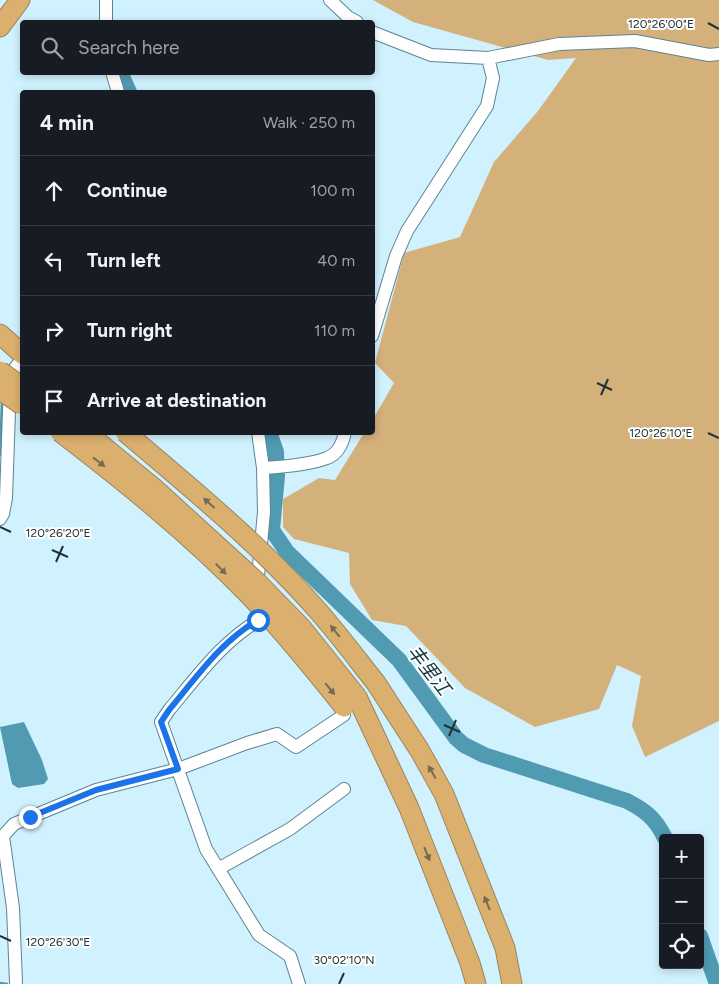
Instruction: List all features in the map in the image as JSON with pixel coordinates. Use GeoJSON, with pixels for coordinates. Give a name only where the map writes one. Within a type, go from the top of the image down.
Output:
{"type":"FeatureCollection","features":[{"type":"Feature","properties":{"kind":"highway"},"geometry":{"type":"LineString","coordinates":[[0,20],[19,0]]}},
{"type":"Feature","properties":{"kind":"highway"},"geometry":{"type":"LineString","coordinates":[[0,27],[19,0]]}},
{"type":"Feature","properties":{"kind":"highway"},"geometry":{"type":"LineString","coordinates":[[0,334],[20,352]]}},
{"type":"Feature","properties":{"kind":"highway"},"geometry":{"type":"LineString","coordinates":[[0,359],[20,373]]}},
{"type":"Feature","properties":{"kind":"highway"},"geometry":{"type":"LineString","coordinates":[[0,372],[20,386]]}},
{"type":"Feature","properties":{"kind":"highway"},"geometry":{"type":"LineString","coordinates":[[0,390],[20,404]]}},
{"type":"Feature","properties":{"kind":"highway"},"geometry":{"type":"LineString","coordinates":[[64,435],[145,500],[239,586],[289,639],[420,751],[444,794],[505,948],[512,984]]}},
{"type":"Feature","properties":{"kind":"highway"},"geometry":{"type":"LineString","coordinates":[[90,435],[154,488],[256,581],[300,627],[357,699]]}},
{"type":"Feature","properties":{"kind":"highway"},"geometry":{"type":"LineString","coordinates":[[106,435],[161,480],[262,574],[307,621],[357,699]]}},
{"type":"Feature","properties":{"kind":"highway"},"geometry":{"type":"LineString","coordinates":[[129,435],[208,502],[274,565],[318,611],[409,808],[470,963],[476,984]]}},
{"type":"Feature","properties":{"kind":"street"},"geometry":{"type":"LineString","coordinates":[[106,0],[106,20]]}},
{"type":"Feature","properties":{"kind":"street"},"geometry":{"type":"LineString","coordinates":[[330,0],[353,20]]}},
{"type":"Feature","properties":{"kind":"street"},"geometry":{"type":"LineString","coordinates":[[375,33],[431,55],[488,58],[559,44],[635,41],[708,55],[719,54]]}},
{"type":"Feature","properties":{"kind":"street"},"geometry":{"type":"LineString","coordinates":[[375,326],[396,256],[407,231],[487,106],[493,78],[488,58]]}},
{"type":"Feature","properties":{"kind":"street"},"geometry":{"type":"LineString","coordinates":[[113,75],[117,90]]}},
{"type":"Feature","properties":{"kind":"street"},"geometry":{"type":"LineString","coordinates":[[0,519],[3,514],[6,498],[10,383],[12,374],[20,362]]}},
{"type":"Feature","properties":{"kind":"street"},"geometry":{"type":"LineString","coordinates":[[258,593],[257,584],[266,468],[259,435]]}},
{"type":"Feature","properties":{"kind":"street"},"geometry":{"type":"LineString","coordinates":[[266,468],[328,458],[336,451],[344,435]]}},
{"type":"Feature","properties":{"kind":"street"},"geometry":{"type":"LineString","coordinates":[[267,615],[249,625],[221,648],[161,722],[206,849],[259,936],[290,956],[299,984]]}},
{"type":"Feature","properties":{"kind":"street"},"geometry":{"type":"LineString","coordinates":[[16,982],[13,908],[3,836],[14,824],[96,790],[178,769],[246,743],[277,734],[296,747],[357,699]]}},
{"type":"Feature","properties":{"kind":"street"},"geometry":{"type":"LineString","coordinates":[[218,869],[290,829],[344,789]]}},
{"type":"Feature","properties":{"kind":"shaded area"},"geometry":{"type":"Polygon","coordinates":[[[373,0],[719,0],[719,721],[645,757],[632,726],[641,676],[617,665],[599,709],[535,727],[465,688],[406,626],[372,620],[350,584],[349,553],[294,539],[283,527],[283,499],[319,478],[335,480],[363,435],[375,435],[375,416],[394,383],[375,363],[404,253],[460,237],[494,162],[538,111],[576,58],[548,60],[413,22],[373,0]]]}},
{"type":"Feature","properties":{"kind":"water"},"geometry":{"type":"Polygon","coordinates":[[[24,722],[42,760],[48,779],[44,784],[18,788],[12,784],[0,727],[24,722]]]}},
{"type":"Feature","properties":{"kind":"waterway","name":"丰里江"},"geometry":{"type":"LineString","coordinates":[[121,75],[128,90]]}},
{"type":"Feature","properties":{"kind":"waterway"},"geometry":{"type":"LineString","coordinates":[[0,455],[2,401]]}},
{"type":"Feature","properties":{"kind":"waterway","name":"丰里江"},"geometry":{"type":"LineString","coordinates":[[270,435],[276,452],[277,476],[272,530],[287,552],[399,660],[456,738],[464,745],[484,755],[627,801],[640,808],[649,816],[658,825],[663,834]]}},
{"type":"Feature","properties":{"kind":"waterway","name":"丰里江"},"geometry":{"type":"LineString","coordinates":[[704,947],[717,984]]}},
{"type":"Feature","properties":{"kind":"waterway"},"geometry":{"type":"LineString","coordinates":[[0,983],[7,984]]}},
{"type":"Feature","properties":{"kind":"route"},"geometry":{"type":"LineString","coordinates":[[30,817],[96,790],[178,769],[161,722],[221,648],[258,620]]}}]}
